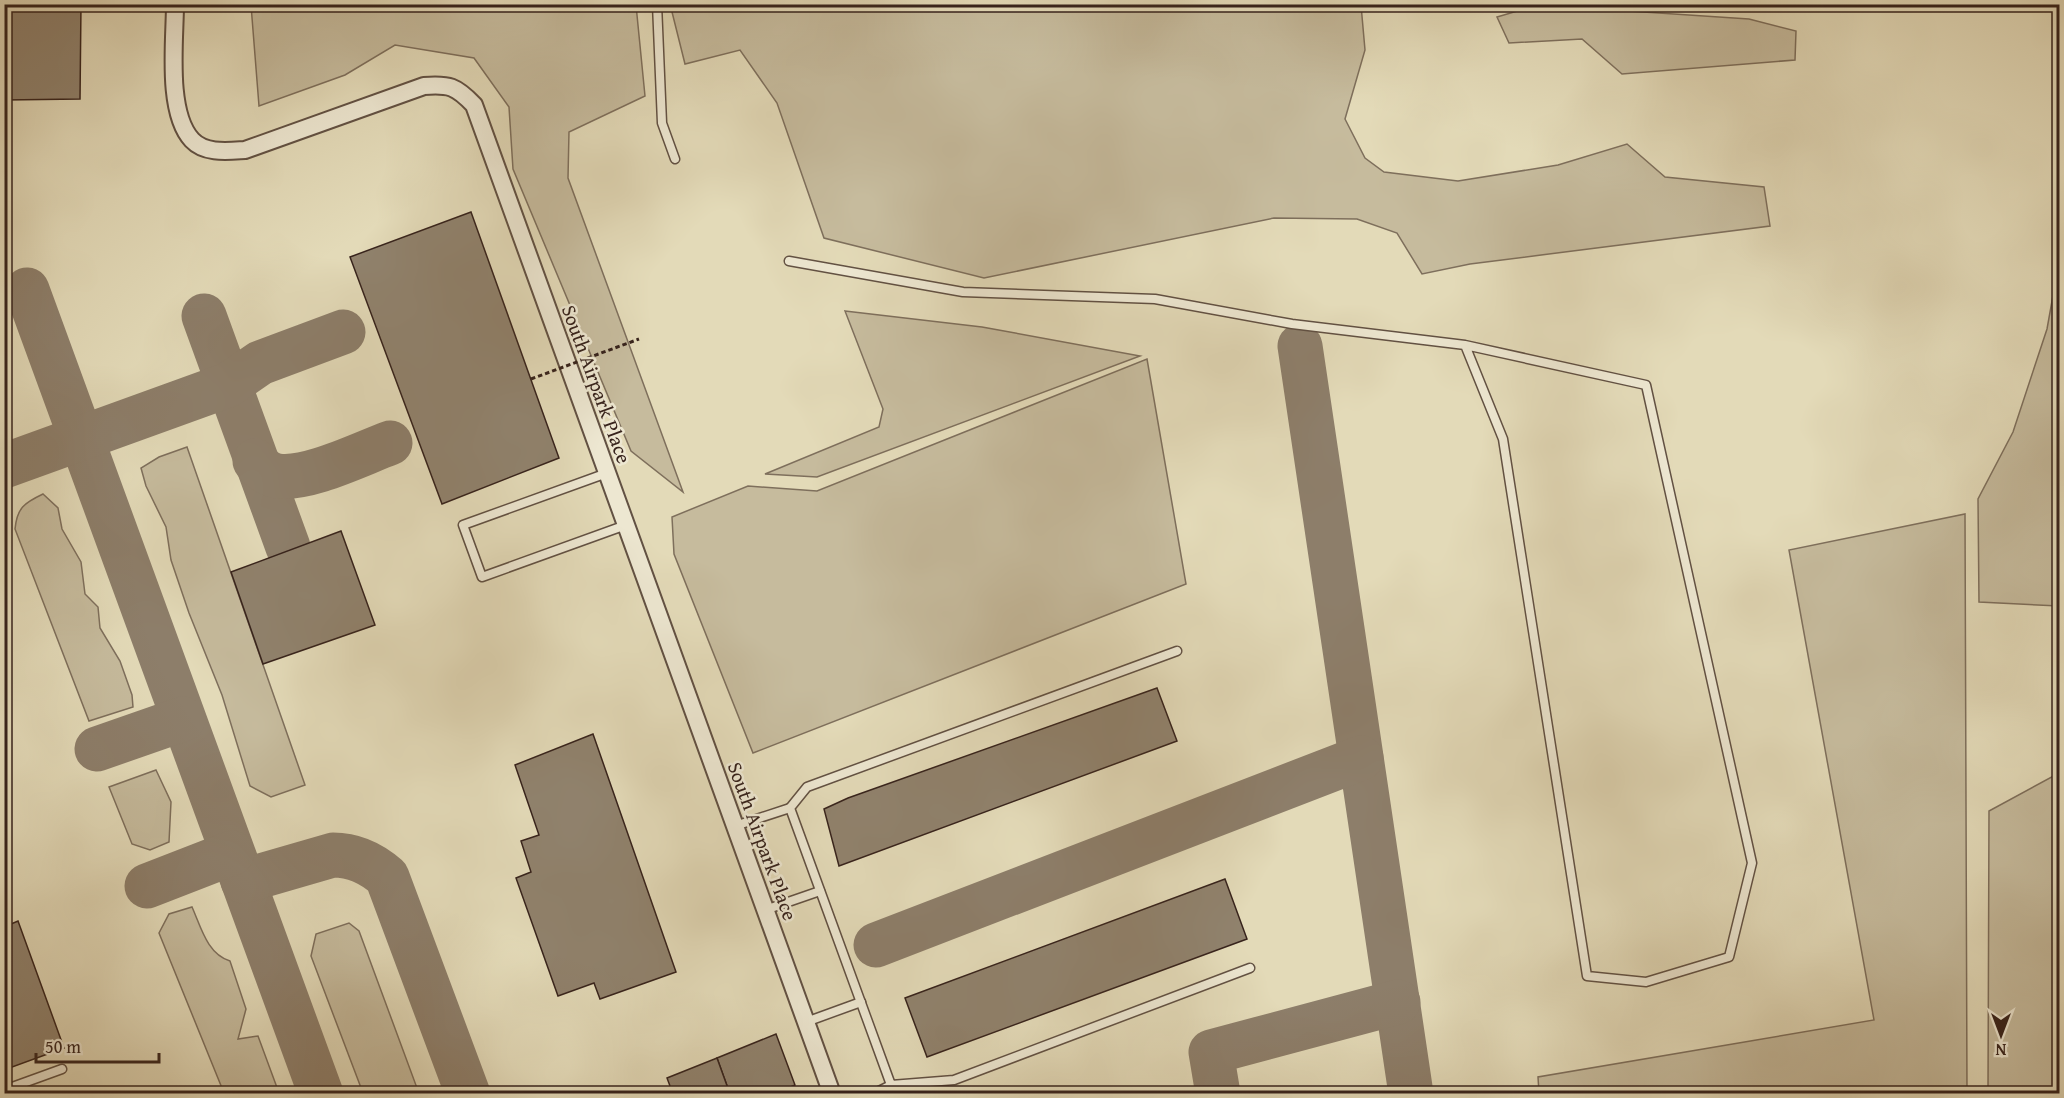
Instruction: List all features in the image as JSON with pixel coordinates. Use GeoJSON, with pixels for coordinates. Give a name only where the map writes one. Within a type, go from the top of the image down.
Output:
{"type":"FeatureCollection","features":[{"type":"Feature","properties":{"kind":"street","name":"South Airpark Place"},"geometry":{"type":"LineString","coordinates":[[175,4],[176,97],[182,122],[193,141],[216,152],[245,150],[424,86],[445,84],[461,91],[474,105],[832,1094]]}},
{"type":"Feature","properties":{"kind":"lane"},"geometry":{"type":"LineString","coordinates":[[657,4],[662,123],[675,159]]}},
{"type":"Feature","properties":{"kind":"lane"},"geometry":{"type":"LineString","coordinates":[[789,261],[963,292],[1155,299],[1292,324],[1465,345],[1646,385],[1752,863],[1729,957],[1646,982],[1587,976],[1503,439],[1465,345]]}},
{"type":"Feature","properties":{"kind":"lane"},"geometry":{"type":"LineString","coordinates":[[607,473],[463,525],[474,556],[482,577],[626,525]]}},
{"type":"Feature","properties":{"kind":"lane"},"geometry":{"type":"LineString","coordinates":[[735,826],[790,808],[807,787],[1176,651]]}},
{"type":"Feature","properties":{"kind":"lane"},"geometry":{"type":"LineString","coordinates":[[790,808],[891,1085]]}},
{"type":"Feature","properties":{"kind":"lane"},"geometry":{"type":"LineString","coordinates":[[765,910],[820,891]]}},
{"type":"Feature","properties":{"kind":"lane"},"geometry":{"type":"LineString","coordinates":[[873,1094],[891,1085],[954,1080],[1250,968]]}},
{"type":"Feature","properties":{"kind":"lane"},"geometry":{"type":"LineString","coordinates":[[806,1022],[861,1002]]}},
{"type":"Feature","properties":{"kind":"lane"},"geometry":{"type":"LineString","coordinates":[[4,1090],[62,1069]]}},
{"type":"Feature","properties":{"kind":"path"},"geometry":{"type":"LineString","coordinates":[[531,379],[639,339]]}},
{"type":"Feature","properties":{"kind":"shaded area"},"geometry":{"type":"Polygon","coordinates":[[[670,4],[1361,5],[1365,50],[1345,119],[1365,158],[1384,172],[1458,181],[1558,165],[1627,144],[1665,177],[1764,187],[1770,226],[1470,264],[1422,274],[1397,233],[1357,219],[1274,218],[984,278],[824,238],[777,103],[740,50],[685,64],[670,4]]]}},
{"type":"Feature","properties":{"kind":"shaded area"},"geometry":{"type":"Polygon","coordinates":[[[251,5],[636,5],[645,96],[569,132],[568,178],[683,492],[631,451],[513,169],[509,107],[474,58],[395,45],[345,75],[259,106],[251,5]]]}},
{"type":"Feature","properties":{"kind":"shaded area"},"geometry":{"type":"Polygon","coordinates":[[[1538,5],[1749,19],[1796,31],[1795,60],[1622,74],[1582,39],[1509,43],[1497,17],[1538,5]]]}},
{"type":"Feature","properties":{"kind":"shaded area"},"geometry":{"type":"Polygon","coordinates":[[[2059,262],[2059,606],[1979,602],[1978,499],[2013,432],[2047,329],[2059,262]]]}},
{"type":"Feature","properties":{"kind":"shaded area"},"geometry":{"type":"Polygon","coordinates":[[[845,311],[982,327],[1140,356],[817,477],[765,474],[879,427],[883,409],[845,311]]]}},
{"type":"Feature","properties":{"kind":"shaded area"},"geometry":{"type":"Polygon","coordinates":[[[1147,359],[1186,584],[753,753],[674,554],[672,517],[748,486],[817,491],[1147,359]]]}},
{"type":"Feature","properties":{"kind":"shaded area"},"geometry":{"type":"Polygon","coordinates":[[[187,447],[305,785],[271,797],[250,786],[222,695],[189,613],[171,560],[166,527],[146,486],[141,468],[159,457],[187,447]]]}},
{"type":"Feature","properties":{"kind":"shaded area"},"geometry":{"type":"Polygon","coordinates":[[[43,494],[58,508],[62,529],[81,562],[85,594],[98,607],[100,628],[120,661],[132,695],[133,707],[89,721],[15,529],[23,507],[43,494]]]}},
{"type":"Feature","properties":{"kind":"shaded area"},"geometry":{"type":"Polygon","coordinates":[[[1965,514],[1967,1093],[1539,1093],[1538,1077],[1874,1020],[1789,550],[1965,514]]]}},
{"type":"Feature","properties":{"kind":"shaded area"},"geometry":{"type":"Polygon","coordinates":[[[156,770],[171,802],[169,842],[150,850],[132,844],[109,787],[156,770]]]}},
{"type":"Feature","properties":{"kind":"shaded area"},"geometry":{"type":"Polygon","coordinates":[[[2059,773],[2059,1093],[1988,1093],[1989,811],[2059,773]]]}},
{"type":"Feature","properties":{"kind":"shaded area"},"geometry":{"type":"Polygon","coordinates":[[[192,907],[210,946],[230,961],[246,1009],[238,1039],[258,1036],[279,1093],[224,1093],[159,933],[169,914],[192,907]]]}},
{"type":"Feature","properties":{"kind":"shaded area"},"geometry":{"type":"Polygon","coordinates":[[[349,923],[359,931],[417,1088],[413,1093],[363,1093],[311,956],[316,934],[349,923]]]}},
{"type":"Feature","properties":{"kind":"building"},"geometry":{"type":"Polygon","coordinates":[[[34,4],[81,4],[80,99],[4,100],[4,9],[34,10],[34,4]]]}},
{"type":"Feature","properties":{"kind":"building"},"geometry":{"type":"Polygon","coordinates":[[[471,212],[559,458],[442,504],[350,257],[471,212]]]}},
{"type":"Feature","properties":{"kind":"building"},"geometry":{"type":"Polygon","coordinates":[[[341,531],[375,625],[263,664],[231,572],[341,531]]]}},
{"type":"Feature","properties":{"kind":"building"},"geometry":{"type":"Polygon","coordinates":[[[1157,688],[1177,741],[839,866],[824,809],[848,798],[1157,688]]]}},
{"type":"Feature","properties":{"kind":"building"},"geometry":{"type":"Polygon","coordinates":[[[593,734],[676,972],[600,999],[594,983],[558,996],[516,878],[531,872],[521,841],[539,835],[515,765],[593,734]]]}},
{"type":"Feature","properties":{"kind":"building"},"geometry":{"type":"Polygon","coordinates":[[[1225,879],[1247,939],[927,1057],[905,998],[1225,879]]]}},
{"type":"Feature","properties":{"kind":"building"},"geometry":{"type":"Polygon","coordinates":[[[18,921],[64,1048],[4,1070],[4,927],[18,921]]]}},
{"type":"Feature","properties":{"kind":"building"},"geometry":{"type":"Polygon","coordinates":[[[776,1034],[795,1085],[774,1094],[730,1094],[717,1058],[776,1034]]]}},
{"type":"Feature","properties":{"kind":"building"},"geometry":{"type":"Polygon","coordinates":[[[717,1058],[730,1094],[673,1094],[667,1078],[717,1058]]]}},
{"type":"Feature","properties":{"kind":"taxiway"},"geometry":{"type":"LineString","coordinates":[[27,290],[321,1094]]}},
{"type":"Feature","properties":{"kind":"taxiway"},"geometry":{"type":"LineString","coordinates":[[204,316],[288,547]]}},
{"type":"Feature","properties":{"kind":"taxiway"},"geometry":{"type":"LineString","coordinates":[[4,466],[228,385],[260,363],[343,332]]}},
{"type":"Feature","properties":{"kind":"taxiway"},"geometry":{"type":"LineString","coordinates":[[1300,346],[1411,1094]]}},
{"type":"Feature","properties":{"kind":"taxiway"},"geometry":{"type":"LineString","coordinates":[[255,461],[271,474],[290,476],[319,470],[390,443]]}},
{"type":"Feature","properties":{"kind":"taxiway"},"geometry":{"type":"LineString","coordinates":[[97,749],[183,719]]}},
{"type":"Feature","properties":{"kind":"taxiway"},"geometry":{"type":"LineString","coordinates":[[876,945],[1361,758]]}},
{"type":"Feature","properties":{"kind":"taxiway"},"geometry":{"type":"LineString","coordinates":[[147,886],[232,853]]}},
{"type":"Feature","properties":{"kind":"taxiway"},"geometry":{"type":"LineString","coordinates":[[243,881],[333,855],[348,856],[362,861],[387,877],[468,1094]]}},
{"type":"Feature","properties":{"kind":"taxiway"},"geometry":{"type":"LineString","coordinates":[[1218,1094],[1211,1052],[1398,1002]]}}]}
